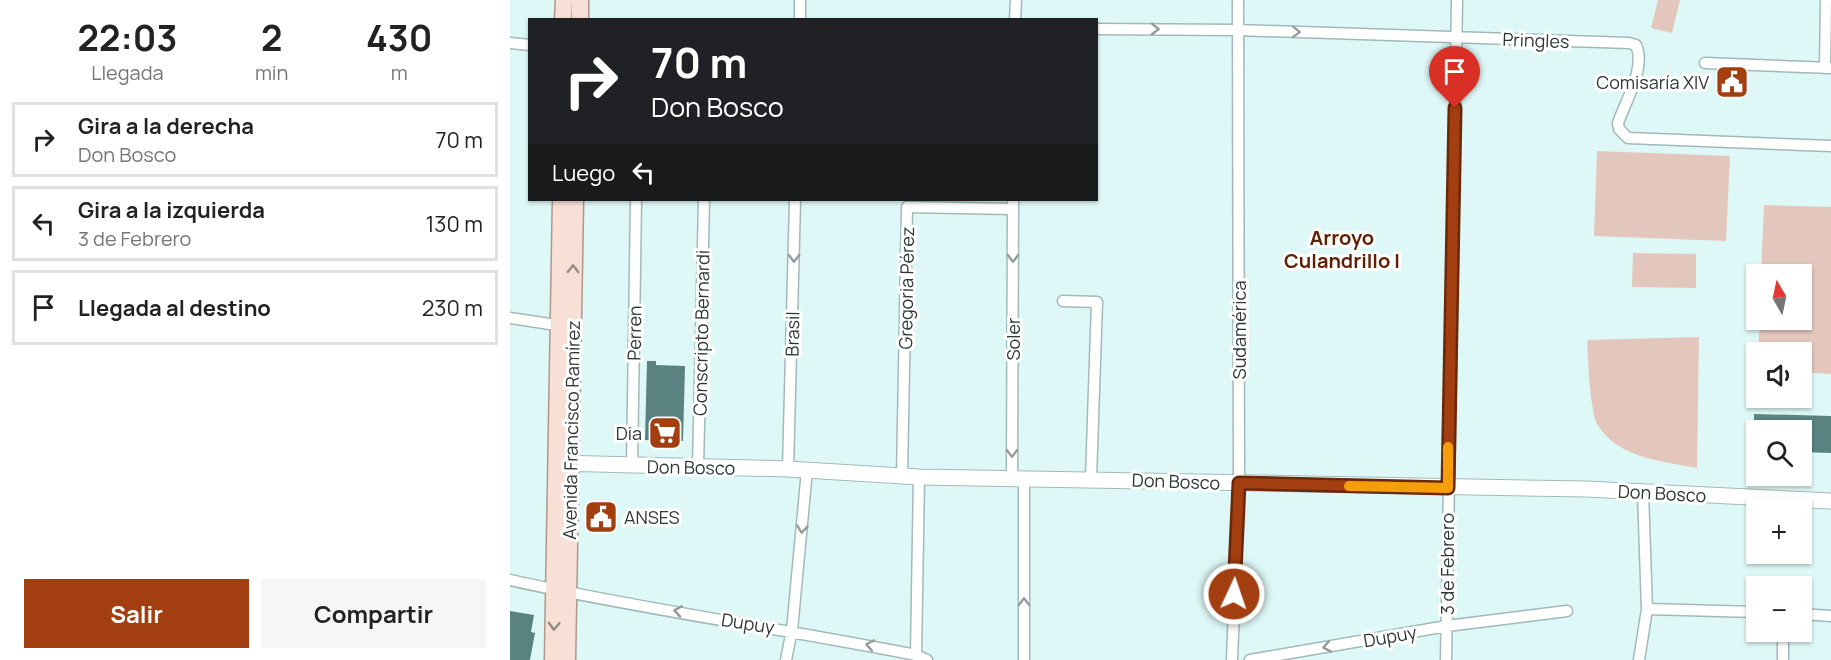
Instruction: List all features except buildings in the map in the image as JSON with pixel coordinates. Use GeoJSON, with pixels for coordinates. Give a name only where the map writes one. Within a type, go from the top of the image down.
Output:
{"type":"FeatureCollection","features":[{"type":"Feature","properties":{"kind":"main road"},"geometry":{"type":"LineString","coordinates":[[563,18],[564,0]]}},
{"type":"Feature","properties":{"kind":"main road"},"geometry":{"type":"LineString","coordinates":[[580,0],[580,18]]}},
{"type":"Feature","properties":{"kind":"main road","name":"Avenida Francisco Ramírez"},"geometry":{"type":"LineString","coordinates":[[561,201],[565,326],[562,592],[567,660]]}},
{"type":"Feature","properties":{"kind":"main road","name":"Avenida Francisco Ramírez"},"geometry":{"type":"LineString","coordinates":[[565,326],[575,201]]}},
{"type":"Feature","properties":{"kind":"main road","name":"Don Bosco"},"geometry":{"type":"LineString","coordinates":[[564,463],[788,469],[919,477],[1091,478],[1448,488],[1586,489],[1831,501]]}},
{"type":"Feature","properties":{"kind":"main road","name":"Avenida Francisco Ramírez"},"geometry":{"type":"LineString","coordinates":[[553,660],[562,592]]}},
{"type":"Feature","properties":{"kind":"street"},"geometry":{"type":"LineString","coordinates":[[800,0],[800,18]]}},
{"type":"Feature","properties":{"kind":"street"},"geometry":{"type":"LineString","coordinates":[[1015,18],[1016,0]]}},
{"type":"Feature","properties":{"kind":"street","name":"Sudamérica"},"geometry":{"type":"LineString","coordinates":[[1232,660],[1239,483],[1238,0]]}},
{"type":"Feature","properties":{"kind":"street","name":"3 de Febrero"},"geometry":{"type":"LineString","coordinates":[[1446,660],[1457,0]]}},
{"type":"Feature","properties":{"kind":"street"},"geometry":{"type":"LineString","coordinates":[[1705,63],[1828,68],[1826,0]]}},
{"type":"Feature","properties":{"kind":"street","name":"Pringles"},"geometry":{"type":"LineString","coordinates":[[1098,29],[1237,30],[1624,42],[1636,45],[1640,55],[1618,123],[1619,129],[1629,138],[1831,146]]}},
{"type":"Feature","properties":{"kind":"street"},"geometry":{"type":"LineString","coordinates":[[510,43],[528,45]]}},
{"type":"Feature","properties":{"kind":"street","name":"Perren"},"geometry":{"type":"LineString","coordinates":[[632,466],[636,201]]}},
{"type":"Feature","properties":{"kind":"street","name":"Conscripto Bernardi"},"geometry":{"type":"LineString","coordinates":[[698,466],[704,201]]}},
{"type":"Feature","properties":{"kind":"street","name":"Brasil"},"geometry":{"type":"LineString","coordinates":[[788,469],[795,201]]}},
{"type":"Feature","properties":{"kind":"street","name":"Gregoria Pérez"},"geometry":{"type":"LineString","coordinates":[[902,476],[907,207],[1013,204]]}},
{"type":"Feature","properties":{"kind":"street","name":"Soler"},"geometry":{"type":"LineString","coordinates":[[1013,204],[1024,660]]}},
{"type":"Feature","properties":{"kind":"street"},"geometry":{"type":"LineString","coordinates":[[1063,301],[1096,302],[1091,478]]}},
{"type":"Feature","properties":{"kind":"street"},"geometry":{"type":"LineString","coordinates":[[510,318],[565,326]]}},
{"type":"Feature","properties":{"kind":"street"},"geometry":{"type":"LineString","coordinates":[[786,660],[792,630],[807,470]]}},
{"type":"Feature","properties":{"kind":"street"},"geometry":{"type":"LineString","coordinates":[[916,655],[919,477]]}},
{"type":"Feature","properties":{"kind":"street"},"geometry":{"type":"LineString","coordinates":[[1639,660],[1647,609],[1643,493]]}},
{"type":"Feature","properties":{"kind":"street","name":"Dupuy"},"geometry":{"type":"LineString","coordinates":[[510,580],[562,592],[792,630],[916,655],[927,660]]}},
{"type":"Feature","properties":{"kind":"street"},"geometry":{"type":"LineString","coordinates":[[1647,609],[1746,612]]}},
{"type":"Feature","properties":{"kind":"street","name":"Dupuy"},"geometry":{"type":"LineString","coordinates":[[1250,660],[1447,626],[1567,611]]}},
{"type":"Feature","properties":{"kind":"street"},"geometry":{"type":"LineString","coordinates":[[1812,615],[1831,616]]}},
{"type":"Feature","properties":{"kind":"street"},"geometry":{"type":"LineString","coordinates":[[1783,642],[1783,660]]}},
{"type":"Feature","properties":{"kind":"shaded area"},"geometry":{"type":"Polygon","coordinates":[[[1658,0],[1680,0],[1672,33],[1651,28],[1658,0]]]}},
{"type":"Feature","properties":{"kind":"shaded area"},"geometry":{"type":"Polygon","coordinates":[[[1597,151],[1730,156],[1726,241],[1594,236],[1597,151]]]}},
{"type":"Feature","properties":{"kind":"shaded area"},"geometry":{"type":"Polygon","coordinates":[[[1764,205],[1831,207],[1831,374],[1812,373],[1812,342],[1759,342],[1759,330],[1812,330],[1812,264],[1761,264],[1764,205]]]}},
{"type":"Feature","properties":{"kind":"shaded area"},"geometry":{"type":"Polygon","coordinates":[[[1633,253],[1696,254],[1696,288],[1632,287],[1633,253]]]}},
{"type":"Feature","properties":{"kind":"shaded area"},"geometry":{"type":"Polygon","coordinates":[[[1699,337],[1697,468],[1641,456],[1616,444],[1597,424],[1595,417],[1587,340],[1699,337]]]}},
{"type":"Feature","properties":{"kind":"slow traffic"},"geometry":{"type":"LineString","coordinates":[[1349,486],[1448,488],[1448,447]]}},
{"type":"Feature","properties":{"kind":"place","name":"Comisaría XIV"},"geometry":{"type":"Point","coordinates":[1732,82]}},
{"type":"Feature","properties":{"kind":"place","name":"Dia"},"geometry":{"type":"Point","coordinates":[665,433]}},
{"type":"Feature","properties":{"kind":"place","name":"ANSES"},"geometry":{"type":"Point","coordinates":[601,517]}},
{"type":"Feature","properties":{"kind":"district","name":"Arroyo Culandrillo I"},"geometry":{"type":"Point","coordinates":[1342,248]}},
{"type":"Feature","properties":{"kind":"route"},"geometry":{"type":"LineString","coordinates":[[1234,594],[1239,483],[1448,488],[1455,108]]}}]}
